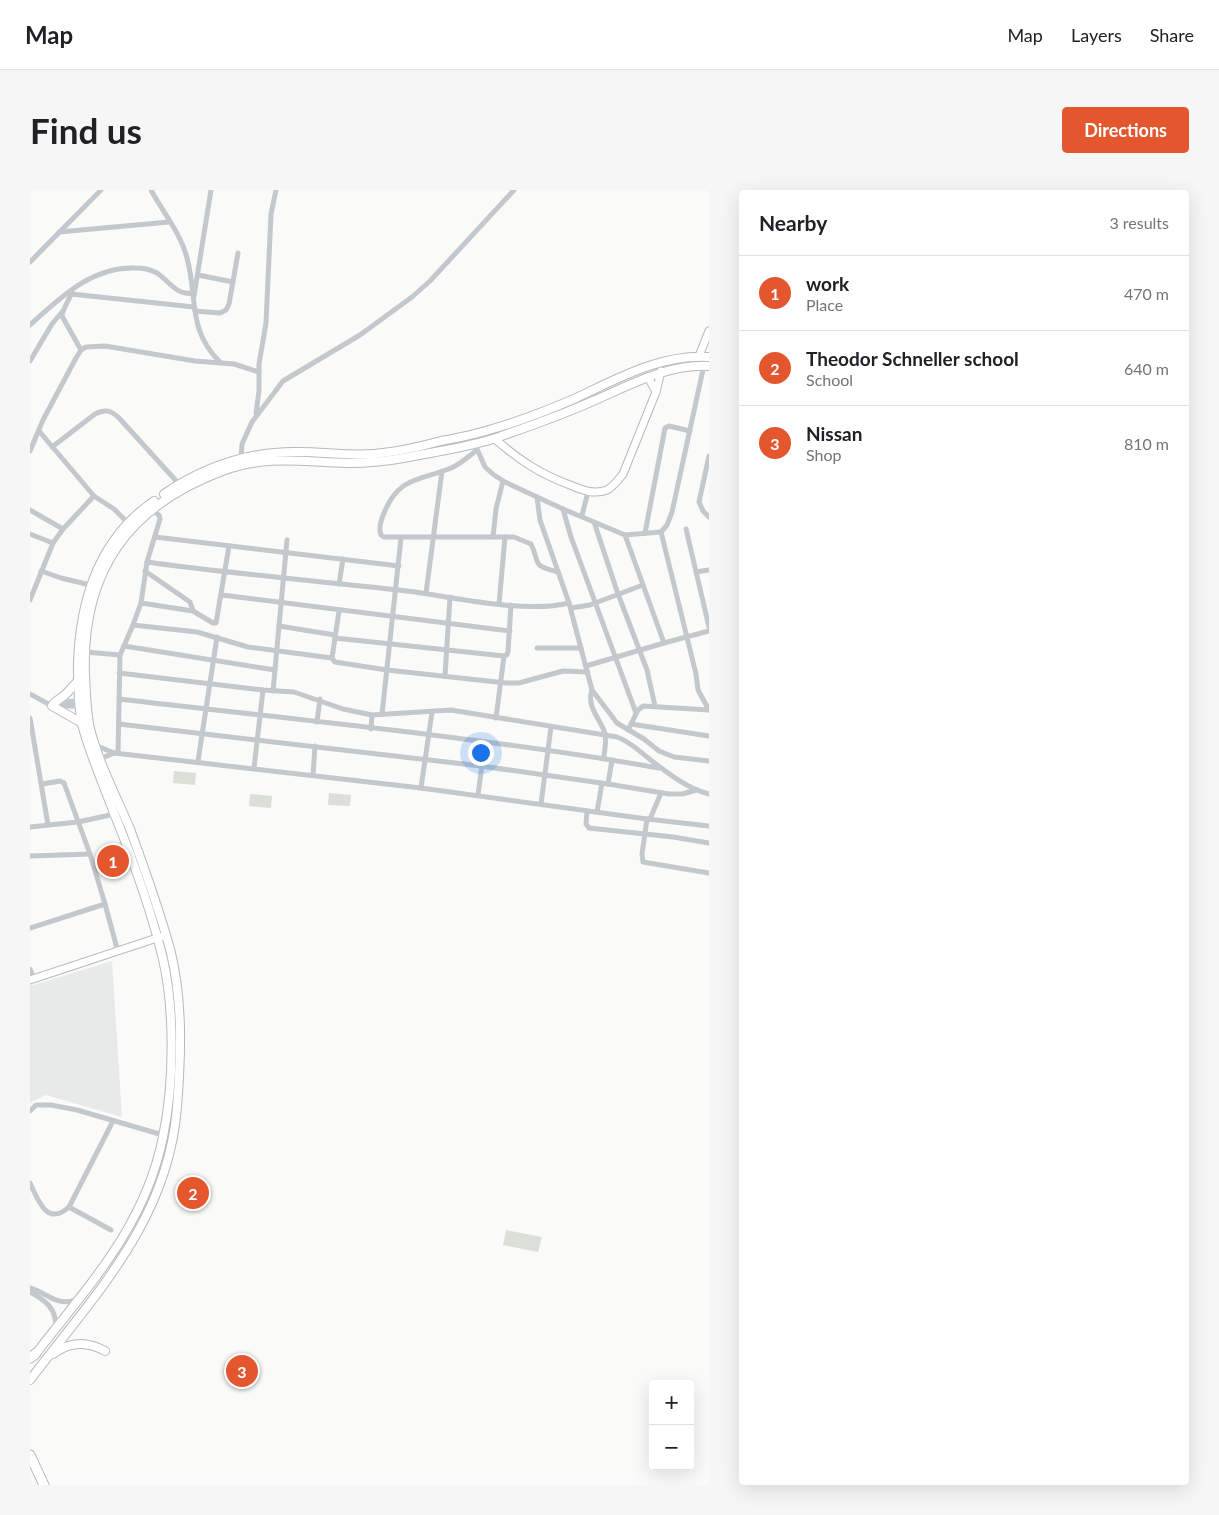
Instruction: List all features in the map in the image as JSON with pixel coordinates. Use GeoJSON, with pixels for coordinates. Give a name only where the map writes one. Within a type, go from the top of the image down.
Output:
{"type":"FeatureCollection","features":[{"type":"Feature","properties":{"kind":"highway"},"geometry":{"type":"LineString","coordinates":[[30,1455],[44,1485]]}},
{"type":"Feature","properties":{"kind":"main road"},"geometry":{"type":"LineString","coordinates":[[32,1358],[111,1257],[134,1219],[152,1178],[163,1136],[167,1109],[171,1027],[168,984],[138,875],[90,752],[82,722],[88,619],[100,578],[113,554],[131,528],[151,510],[192,484],[230,468],[305,456],[356,455],[402,450],[488,430],[570,400],[657,362],[673,358],[709,356]]}},
{"type":"Feature","properties":{"kind":"main road"},"geometry":{"type":"LineString","coordinates":[[30,1380],[112,1273],[133,1242],[162,1178],[174,1132],[177,1109],[181,1026],[176,982],[166,936],[131,832],[95,745],[78,681],[79,645],[83,614],[90,585],[100,563],[128,523],[144,508],[179,484],[241,458],[271,453],[305,456],[344,463],[372,462],[476,447],[574,409],[662,371],[686,366],[706,365]]}},
{"type":"Feature","properties":{"kind":"main road"},"geometry":{"type":"LineString","coordinates":[[570,400],[574,409]]}},
{"type":"Feature","properties":{"kind":"main road"},"geometry":{"type":"LineString","coordinates":[[78,681],[66,694],[52,704],[82,722]]}},
{"type":"Feature","properties":{"kind":"main road"},"geometry":{"type":"LineString","coordinates":[[171,1027],[181,1026]]}},
{"type":"Feature","properties":{"kind":"main road"},"geometry":{"type":"LineString","coordinates":[[67,1315],[75,1322]]}},
{"type":"Feature","properties":{"kind":"main road"},"geometry":{"type":"LineString","coordinates":[[46,1360],[63,1348],[77,1344],[90,1345],[104,1351]]}},
{"type":"Feature","properties":{"kind":"street"},"geometry":{"type":"LineString","coordinates":[[30,262],[101,190]]}},
{"type":"Feature","properties":{"kind":"street"},"geometry":{"type":"LineString","coordinates":[[151,190],[177,234],[187,258],[194,306],[204,344],[221,363]]}},
{"type":"Feature","properties":{"kind":"street"},"geometry":{"type":"LineString","coordinates":[[194,306],[210,190]]}},
{"type":"Feature","properties":{"kind":"street"},"geometry":{"type":"LineString","coordinates":[[256,416],[259,372],[266,323],[271,214],[276,190]]}},
{"type":"Feature","properties":{"kind":"street"},"geometry":{"type":"LineString","coordinates":[[241,458],[243,440],[256,416],[287,378],[360,335],[412,297],[430,281],[514,190]]}},
{"type":"Feature","properties":{"kind":"street"},"geometry":{"type":"LineString","coordinates":[[59,232],[169,222]]}},
{"type":"Feature","properties":{"kind":"street"},"geometry":{"type":"LineString","coordinates":[[72,292],[194,306],[220,313],[226,310],[238,253]]}},
{"type":"Feature","properties":{"kind":"street"},"geometry":{"type":"LineString","coordinates":[[30,325],[72,292],[103,272],[122,268],[150,270],[178,291],[186,294],[192,293]]}},
{"type":"Feature","properties":{"kind":"street"},"geometry":{"type":"LineString","coordinates":[[198,275],[233,282]]}},
{"type":"Feature","properties":{"kind":"street"},"geometry":{"type":"LineString","coordinates":[[30,361],[52,324],[62,312],[72,292]]}},
{"type":"Feature","properties":{"kind":"street"},"geometry":{"type":"LineString","coordinates":[[62,312],[63,320],[81,350]]}},
{"type":"Feature","properties":{"kind":"street"},"geometry":{"type":"LineString","coordinates":[[699,356],[709,331]]}},
{"type":"Feature","properties":{"kind":"street"},"geometry":{"type":"LineString","coordinates":[[30,451],[35,435],[81,350],[91,346],[105,346],[189,360],[221,363],[246,367],[259,372]]}},
{"type":"Feature","properties":{"kind":"street"},"geometry":{"type":"LineString","coordinates":[[558,572],[543,568],[537,563],[531,544],[514,537],[384,537],[380,534],[380,524],[388,503],[401,487],[423,476],[456,465],[476,447],[485,467],[503,480],[563,509],[582,515],[625,535],[661,532],[667,525],[672,512],[706,365]]}},
{"type":"Feature","properties":{"kind":"street"},"geometry":{"type":"LineString","coordinates":[[495,439],[526,464],[540,472],[588,492],[606,490],[614,485],[623,474],[656,392],[662,371]]}},
{"type":"Feature","properties":{"kind":"street"},"geometry":{"type":"LineString","coordinates":[[648,377],[656,392]]}},
{"type":"Feature","properties":{"kind":"street"},"geometry":{"type":"LineString","coordinates":[[52,447],[95,414],[101,411],[110,411],[119,418],[179,484]]}},
{"type":"Feature","properties":{"kind":"street"},"geometry":{"type":"LineString","coordinates":[[645,533],[665,428],[669,426],[690,431]]}},
{"type":"Feature","properties":{"kind":"street"},"geometry":{"type":"LineString","coordinates":[[35,435],[52,447],[94,496],[114,509],[128,523]]}},
{"type":"Feature","properties":{"kind":"street"},"geometry":{"type":"LineString","coordinates":[[709,456],[699,502],[703,511],[709,517]]}},
{"type":"Feature","properties":{"kind":"street"},"geometry":{"type":"LineString","coordinates":[[426,593],[442,470]]}},
{"type":"Feature","properties":{"kind":"street"},"geometry":{"type":"LineString","coordinates":[[493,537],[496,509],[503,480]]}},
{"type":"Feature","properties":{"kind":"street"},"geometry":{"type":"LineString","coordinates":[[582,515],[588,492]]}},
{"type":"Feature","properties":{"kind":"street"},"geometry":{"type":"LineString","coordinates":[[30,600],[53,543],[63,529],[94,496]]}},
{"type":"Feature","properties":{"kind":"street"},"geometry":{"type":"LineString","coordinates":[[537,497],[540,520],[570,606],[592,690],[612,718],[667,755],[709,761]]}},
{"type":"Feature","properties":{"kind":"street"},"geometry":{"type":"LineString","coordinates":[[563,509],[567,525],[636,713]]}},
{"type":"Feature","properties":{"kind":"street"},"geometry":{"type":"LineString","coordinates":[[30,510],[63,529]]}},
{"type":"Feature","properties":{"kind":"street"},"geometry":{"type":"LineString","coordinates":[[116,753],[119,724],[118,673],[120,655],[141,603],[145,570],[160,516],[151,510]]}},
{"type":"Feature","properties":{"kind":"street"},"geometry":{"type":"LineString","coordinates":[[594,522],[618,594],[647,670],[655,706]]}},
{"type":"Feature","properties":{"kind":"street"},"geometry":{"type":"LineString","coordinates":[[686,529],[709,627]]}},
{"type":"Feature","properties":{"kind":"street"},"geometry":{"type":"LineString","coordinates":[[661,532],[698,690],[709,710]]}},
{"type":"Feature","properties":{"kind":"street"},"geometry":{"type":"LineString","coordinates":[[30,534],[53,543]]}},
{"type":"Feature","properties":{"kind":"street"},"geometry":{"type":"LineString","coordinates":[[625,535],[664,643]]}},
{"type":"Feature","properties":{"kind":"street"},"geometry":{"type":"LineString","coordinates":[[499,604],[505,536]]}},
{"type":"Feature","properties":{"kind":"street"},"geometry":{"type":"LineString","coordinates":[[155,537],[399,566]]}},
{"type":"Feature","properties":{"kind":"street"},"geometry":{"type":"LineString","coordinates":[[382,714],[397,590],[401,538]]}},
{"type":"Feature","properties":{"kind":"street"},"geometry":{"type":"LineString","coordinates":[[272,691],[287,540]]}},
{"type":"Feature","properties":{"kind":"street"},"geometry":{"type":"LineString","coordinates":[[141,603],[194,611],[216,623],[229,546]]}},
{"type":"Feature","properties":{"kind":"street"},"geometry":{"type":"LineString","coordinates":[[339,584],[343,559]]}},
{"type":"Feature","properties":{"kind":"street"},"geometry":{"type":"LineString","coordinates":[[147,562],[426,593],[499,604],[547,607],[596,603],[643,585]]}},
{"type":"Feature","properties":{"kind":"street"},"geometry":{"type":"LineString","coordinates":[[145,570],[190,602],[194,611]]}},
{"type":"Feature","properties":{"kind":"street"},"geometry":{"type":"LineString","coordinates":[[696,572],[709,570]]}},
{"type":"Feature","properties":{"kind":"street"},"geometry":{"type":"LineString","coordinates":[[41,571],[90,585]]}},
{"type":"Feature","properties":{"kind":"street"},"geometry":{"type":"LineString","coordinates":[[222,595],[510,631]]}},
{"type":"Feature","properties":{"kind":"street"},"geometry":{"type":"LineString","coordinates":[[445,676],[450,597]]}},
{"type":"Feature","properties":{"kind":"street"},"geometry":{"type":"LineString","coordinates":[[496,718],[504,656],[508,653],[511,605]]}},
{"type":"Feature","properties":{"kind":"street"},"geometry":{"type":"LineString","coordinates":[[332,658],[338,611]]}},
{"type":"Feature","properties":{"kind":"street"},"geometry":{"type":"LineString","coordinates":[[132,625],[197,632],[248,647],[332,658],[335,662],[388,670],[519,683],[563,670],[587,669],[640,650],[709,631]]}},
{"type":"Feature","properties":{"kind":"street"},"geometry":{"type":"LineString","coordinates":[[279,626],[335,636],[504,656]]}},
{"type":"Feature","properties":{"kind":"street"},"geometry":{"type":"LineString","coordinates":[[198,761],[217,637]]}},
{"type":"Feature","properties":{"kind":"street"},"geometry":{"type":"LineString","coordinates":[[124,646],[275,670]]}},
{"type":"Feature","properties":{"kind":"street"},"geometry":{"type":"LineString","coordinates":[[537,648],[581,648]]}},
{"type":"Feature","properties":{"kind":"street"},"geometry":{"type":"LineString","coordinates":[[85,652],[120,655]]}},
{"type":"Feature","properties":{"kind":"street"},"geometry":{"type":"LineString","coordinates":[[118,673],[294,692],[372,715],[452,710],[618,737],[627,741],[662,768],[697,790],[709,794]]}},
{"type":"Feature","properties":{"kind":"street"},"geometry":{"type":"LineString","coordinates":[[254,768],[263,690]]}},
{"type":"Feature","properties":{"kind":"street"},"geometry":{"type":"LineString","coordinates":[[592,690],[590,700],[592,709],[606,735],[604,758]]}},
{"type":"Feature","properties":{"kind":"street"},"geometry":{"type":"LineString","coordinates":[[30,694],[52,704],[83,703]]}},
{"type":"Feature","properties":{"kind":"street"},"geometry":{"type":"LineString","coordinates":[[119,699],[261,714],[604,758],[662,768]]}},
{"type":"Feature","properties":{"kind":"street"},"geometry":{"type":"LineString","coordinates":[[317,722],[320,699]]}},
{"type":"Feature","properties":{"kind":"street"},"geometry":{"type":"LineString","coordinates":[[628,730],[636,713],[642,706],[709,710]]}},
{"type":"Feature","properties":{"kind":"street"},"geometry":{"type":"LineString","coordinates":[[421,788],[432,712]]}},
{"type":"Feature","properties":{"kind":"street"},"geometry":{"type":"LineString","coordinates":[[371,729],[372,715]]}},
{"type":"Feature","properties":{"kind":"street"},"geometry":{"type":"LineString","coordinates":[[30,718],[48,825]]}},
{"type":"Feature","properties":{"kind":"street"},"geometry":{"type":"LineString","coordinates":[[119,724],[481,766],[605,783],[661,793],[676,794],[697,790]]}},
{"type":"Feature","properties":{"kind":"street"},"geometry":{"type":"LineString","coordinates":[[631,724],[709,736]]}},
{"type":"Feature","properties":{"kind":"street"},"geometry":{"type":"LineString","coordinates":[[541,804],[551,727]]}},
{"type":"Feature","properties":{"kind":"street"},"geometry":{"type":"LineString","coordinates":[[478,795],[485,743]]}},
{"type":"Feature","properties":{"kind":"street"},"geometry":{"type":"LineString","coordinates":[[95,745],[116,753],[313,774],[709,826]]}},
{"type":"Feature","properties":{"kind":"street"},"geometry":{"type":"LineString","coordinates":[[313,774],[315,746]]}},
{"type":"Feature","properties":{"kind":"street"},"geometry":{"type":"LineString","coordinates":[[100,759],[116,753]]}},
{"type":"Feature","properties":{"kind":"street"},"geometry":{"type":"LineString","coordinates":[[597,812],[612,760]]}},
{"type":"Feature","properties":{"kind":"street"},"geometry":{"type":"LineString","coordinates":[[42,784],[63,782],[90,854],[106,904],[118,952]]}},
{"type":"Feature","properties":{"kind":"street"},"geometry":{"type":"LineString","coordinates":[[661,793],[649,819],[645,834],[641,857],[643,862],[709,873]]}},
{"type":"Feature","properties":{"kind":"street"},"geometry":{"type":"LineString","coordinates":[[588,811],[586,824],[589,828],[709,843]]}},
{"type":"Feature","properties":{"kind":"street"},"geometry":{"type":"LineString","coordinates":[[30,827],[78,822],[115,814]]}},
{"type":"Feature","properties":{"kind":"street"},"geometry":{"type":"LineString","coordinates":[[30,856],[90,854]]}},
{"type":"Feature","properties":{"kind":"street"},"geometry":{"type":"LineString","coordinates":[[30,928],[106,904]]}},
{"type":"Feature","properties":{"kind":"street"},"geometry":{"type":"LineString","coordinates":[[30,969],[32,979],[166,936]]}},
{"type":"Feature","properties":{"kind":"street"},"geometry":{"type":"LineString","coordinates":[[30,1111],[36,1105],[51,1105],[77,1110],[163,1136]]}},
{"type":"Feature","properties":{"kind":"street"},"geometry":{"type":"LineString","coordinates":[[30,1183],[40,1204],[46,1211],[55,1214],[69,1207],[113,1121]]}},
{"type":"Feature","properties":{"kind":"street"},"geometry":{"type":"LineString","coordinates":[[69,1207],[112,1230]]}},
{"type":"Feature","properties":{"kind":"street"},"geometry":{"type":"LineString","coordinates":[[30,1288],[61,1302],[71,1302],[80,1297]]}},
{"type":"Feature","properties":{"kind":"street"},"geometry":{"type":"LineString","coordinates":[[30,1292],[43,1299],[51,1307],[56,1317],[56,1328]]}},
{"type":"Feature","properties":{"kind":"shaded area"},"geometry":{"type":"Polygon","coordinates":[[[174,771],[196,773],[195,785],[173,783],[174,771]]]}},
{"type":"Feature","properties":{"kind":"shaded area"},"geometry":{"type":"Polygon","coordinates":[[[329,793],[351,795],[350,806],[328,805],[329,793]]]}},
{"type":"Feature","properties":{"kind":"shaded area"},"geometry":{"type":"Polygon","coordinates":[[[250,794],[272,796],[271,808],[249,806],[250,794]]]}},
{"type":"Feature","properties":{"kind":"shaded area"},"geometry":{"type":"Polygon","coordinates":[[[112,961],[122,1117],[46,1095],[30,1103],[30,986],[112,961]]]}},
{"type":"Feature","properties":{"kind":"shaded area"},"geometry":{"type":"Polygon","coordinates":[[[506,1230],[542,1237],[538,1252],[503,1245],[506,1230]]]}},
{"type":"Feature","properties":{"kind":"place","name":"work"},"geometry":{"type":"Point","coordinates":[113,861]}},
{"type":"Feature","properties":{"kind":"place","name":"Theodor Schneller school"},"geometry":{"type":"Point","coordinates":[193,1193]}},
{"type":"Feature","properties":{"kind":"place","name":"Nissan"},"geometry":{"type":"Point","coordinates":[242,1371]}}]}
